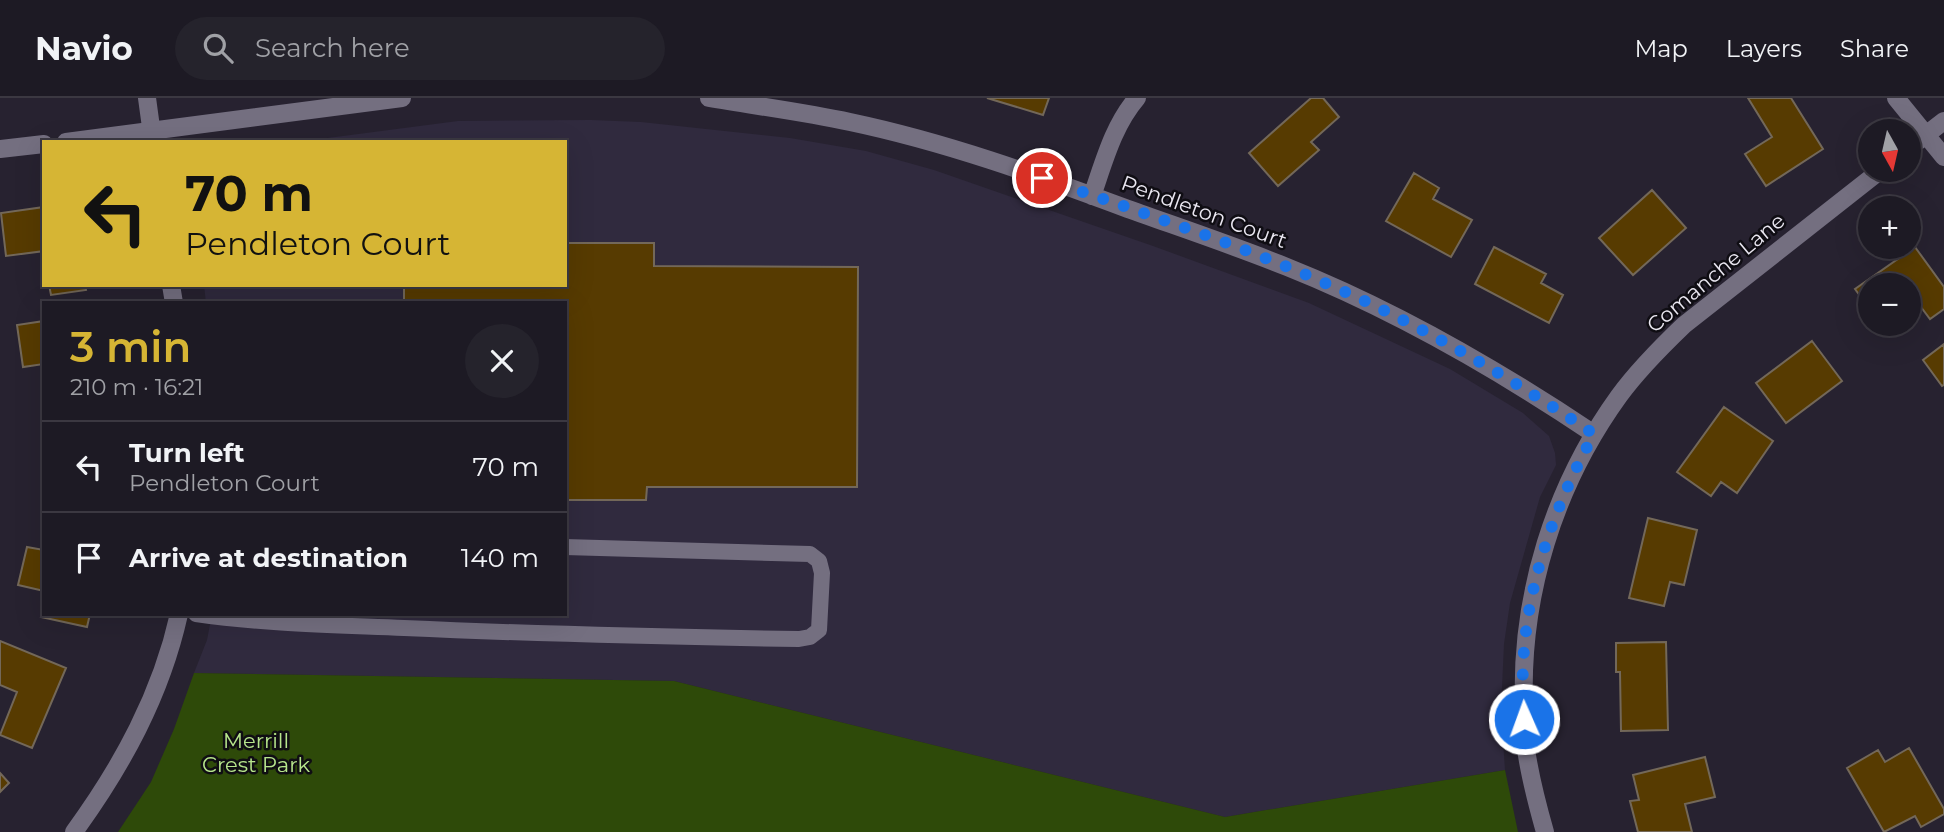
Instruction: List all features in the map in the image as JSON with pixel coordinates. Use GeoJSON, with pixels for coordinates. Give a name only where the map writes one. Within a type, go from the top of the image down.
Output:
{"type":"FeatureCollection","features":[{"type":"Feature","properties":{"kind":"street"},"geometry":{"type":"LineString","coordinates":[[147,98],[153,137]]}},
{"type":"Feature","properties":{"kind":"street"},"geometry":{"type":"LineString","coordinates":[[101,140],[153,137],[402,98]]}},
{"type":"Feature","properties":{"kind":"street","name":"Pendleton Court"},"geometry":{"type":"LineString","coordinates":[[709,98],[850,122],[928,141],[1092,196],[1289,267],[1378,308],[1451,346],[1594,434]]}},
{"type":"Feature","properties":{"kind":"street","name":"Pendleton Court"},"geometry":{"type":"LineString","coordinates":[[1092,196],[1112,139],[1127,109],[1137,98]]}},
{"type":"Feature","properties":{"kind":"street"},"geometry":{"type":"LineString","coordinates":[[1896,98],[1944,156]]}},
{"type":"Feature","properties":{"kind":"street"},"geometry":{"type":"LineString","coordinates":[[1922,138],[1944,121]]}},
{"type":"Feature","properties":{"kind":"street"},"geometry":{"type":"LineString","coordinates":[[0,149],[42,144]]}},
{"type":"Feature","properties":{"kind":"street","name":"Comanche Lane"},"geometry":{"type":"LineString","coordinates":[[1545,832],[1525,746],[1523,666],[1536,580],[1547,538],[1574,470],[1620,394],[1684,325],[1866,182]]}},
{"type":"Feature","properties":{"kind":"street"},"geometry":{"type":"LineString","coordinates":[[74,832],[108,785],[134,738],[158,685],[177,616]]}},
{"type":"Feature","properties":{"kind":"lane"},"geometry":{"type":"LineString","coordinates":[[244,617],[438,630],[787,639],[810,637],[818,630],[822,573],[819,561],[810,555],[567,547]]}},
{"type":"Feature","properties":{"kind":"shaded area"},"geometry":{"type":"Polygon","coordinates":[[[458,121],[641,122],[790,138],[866,151],[934,170],[1309,303],[1450,369],[1523,413],[1549,436],[1556,465],[1540,497],[1510,603],[1504,644],[1501,709],[1505,770],[1225,817],[674,681],[194,673],[207,640],[212,616],[567,616],[567,301],[206,301],[204,287],[567,287],[567,140],[312,140],[458,121]]]}},
{"type":"Feature","properties":{"kind":"green space","name":"Merrill Crest Park"},"geometry":{"type":"Polygon","coordinates":[[[194,673],[674,681],[1225,817],[1505,770],[1518,832],[118,832],[151,782],[194,673]]]}},
{"type":"Feature","properties":{"kind":"building"},"geometry":{"type":"Polygon","coordinates":[[[987,98],[1049,98],[1043,115],[987,98]]]}},
{"type":"Feature","properties":{"kind":"building"},"geometry":{"type":"Polygon","coordinates":[[[1311,98],[1323,98],[1339,117],[1311,142],[1319,150],[1278,186],[1249,153],[1311,98]]]}},
{"type":"Feature","properties":{"kind":"building"},"geometry":{"type":"Polygon","coordinates":[[[1748,98],[1791,98],[1823,149],[1766,186],[1745,154],[1772,137],[1748,98]]]}},
{"type":"Feature","properties":{"kind":"building"},"geometry":{"type":"Polygon","coordinates":[[[1414,173],[1439,188],[1433,199],[1472,220],[1451,257],[1386,221],[1414,173]]]}},
{"type":"Feature","properties":{"kind":"building"},"geometry":{"type":"Polygon","coordinates":[[[1652,190],[1686,228],[1633,275],[1599,238],[1652,190]]]}},
{"type":"Feature","properties":{"kind":"building"},"geometry":{"type":"Polygon","coordinates":[[[42,207],[42,251],[6,256],[1,213],[42,207]]]}},
{"type":"Feature","properties":{"kind":"building"},"geometry":{"type":"Polygon","coordinates":[[[567,243],[654,243],[654,266],[858,267],[857,487],[647,487],[646,500],[567,500],[567,301],[404,301],[404,287],[567,287],[567,243]]]}},
{"type":"Feature","properties":{"kind":"building"},"geometry":{"type":"Polygon","coordinates":[[[1494,247],[1546,274],[1541,283],[1563,295],[1549,323],[1475,284],[1494,247]]]}},
{"type":"Feature","properties":{"kind":"building"},"geometry":{"type":"Polygon","coordinates":[[[1921,255],[1944,287],[1944,309],[1930,319],[1921,307],[1921,273],[1878,273],[1898,259],[1921,259],[1921,255]]]}},
{"type":"Feature","properties":{"kind":"building"},"geometry":{"type":"Polygon","coordinates":[[[49,287],[85,287],[86,290],[51,295],[49,287]]]}},
{"type":"Feature","properties":{"kind":"building"},"geometry":{"type":"Polygon","coordinates":[[[42,321],[42,364],[23,367],[17,325],[42,321]]]}},
{"type":"Feature","properties":{"kind":"building"},"geometry":{"type":"Polygon","coordinates":[[[1812,341],[1842,381],[1786,423],[1756,383],[1812,341]]]}},
{"type":"Feature","properties":{"kind":"building"},"geometry":{"type":"Polygon","coordinates":[[[1944,344],[1944,385],[1942,386],[1923,360],[1944,344]]]}},
{"type":"Feature","properties":{"kind":"building"},"geometry":{"type":"Polygon","coordinates":[[[1724,407],[1773,441],[1737,493],[1721,482],[1711,496],[1677,472],[1724,407]]]}},
{"type":"Feature","properties":{"kind":"building"},"geometry":{"type":"Polygon","coordinates":[[[1648,518],[1697,530],[1684,585],[1670,582],[1664,606],[1629,598],[1648,518]]]}},
{"type":"Feature","properties":{"kind":"building"},"geometry":{"type":"Polygon","coordinates":[[[27,547],[42,550],[42,591],[18,585],[27,547]]]}},
{"type":"Feature","properties":{"kind":"building"},"geometry":{"type":"Polygon","coordinates":[[[42,613],[42,616],[90,616],[87,627],[41,617],[42,613]]]}},
{"type":"Feature","properties":{"kind":"building"},"geometry":{"type":"Polygon","coordinates":[[[0,641],[66,668],[32,748],[0,735],[17,692],[0,685],[0,641]]]}},
{"type":"Feature","properties":{"kind":"building"},"geometry":{"type":"Polygon","coordinates":[[[1666,642],[1668,730],[1621,731],[1620,672],[1616,672],[1616,643],[1666,642]]]}},
{"type":"Feature","properties":{"kind":"building"},"geometry":{"type":"Polygon","coordinates":[[[1909,748],[1944,809],[1944,814],[1921,827],[1915,816],[1884,832],[1847,768],[1878,750],[1885,762],[1909,748]]]}},
{"type":"Feature","properties":{"kind":"building"},"geometry":{"type":"Polygon","coordinates":[[[1705,757],[1715,797],[1685,804],[1692,832],[1638,832],[1630,801],[1639,800],[1633,775],[1705,757]]]}},
{"type":"Feature","properties":{"kind":"building"},"geometry":{"type":"Polygon","coordinates":[[[0,773],[9,783],[0,792],[0,773]]]}},
{"type":"Feature","properties":{"kind":"route"},"geometry":{"type":"LineString","coordinates":[[1042,178],[1289,267],[1378,308],[1451,346],[1594,434],[1566,489],[1547,538],[1536,580],[1523,666],[1524,719]]}}]}
